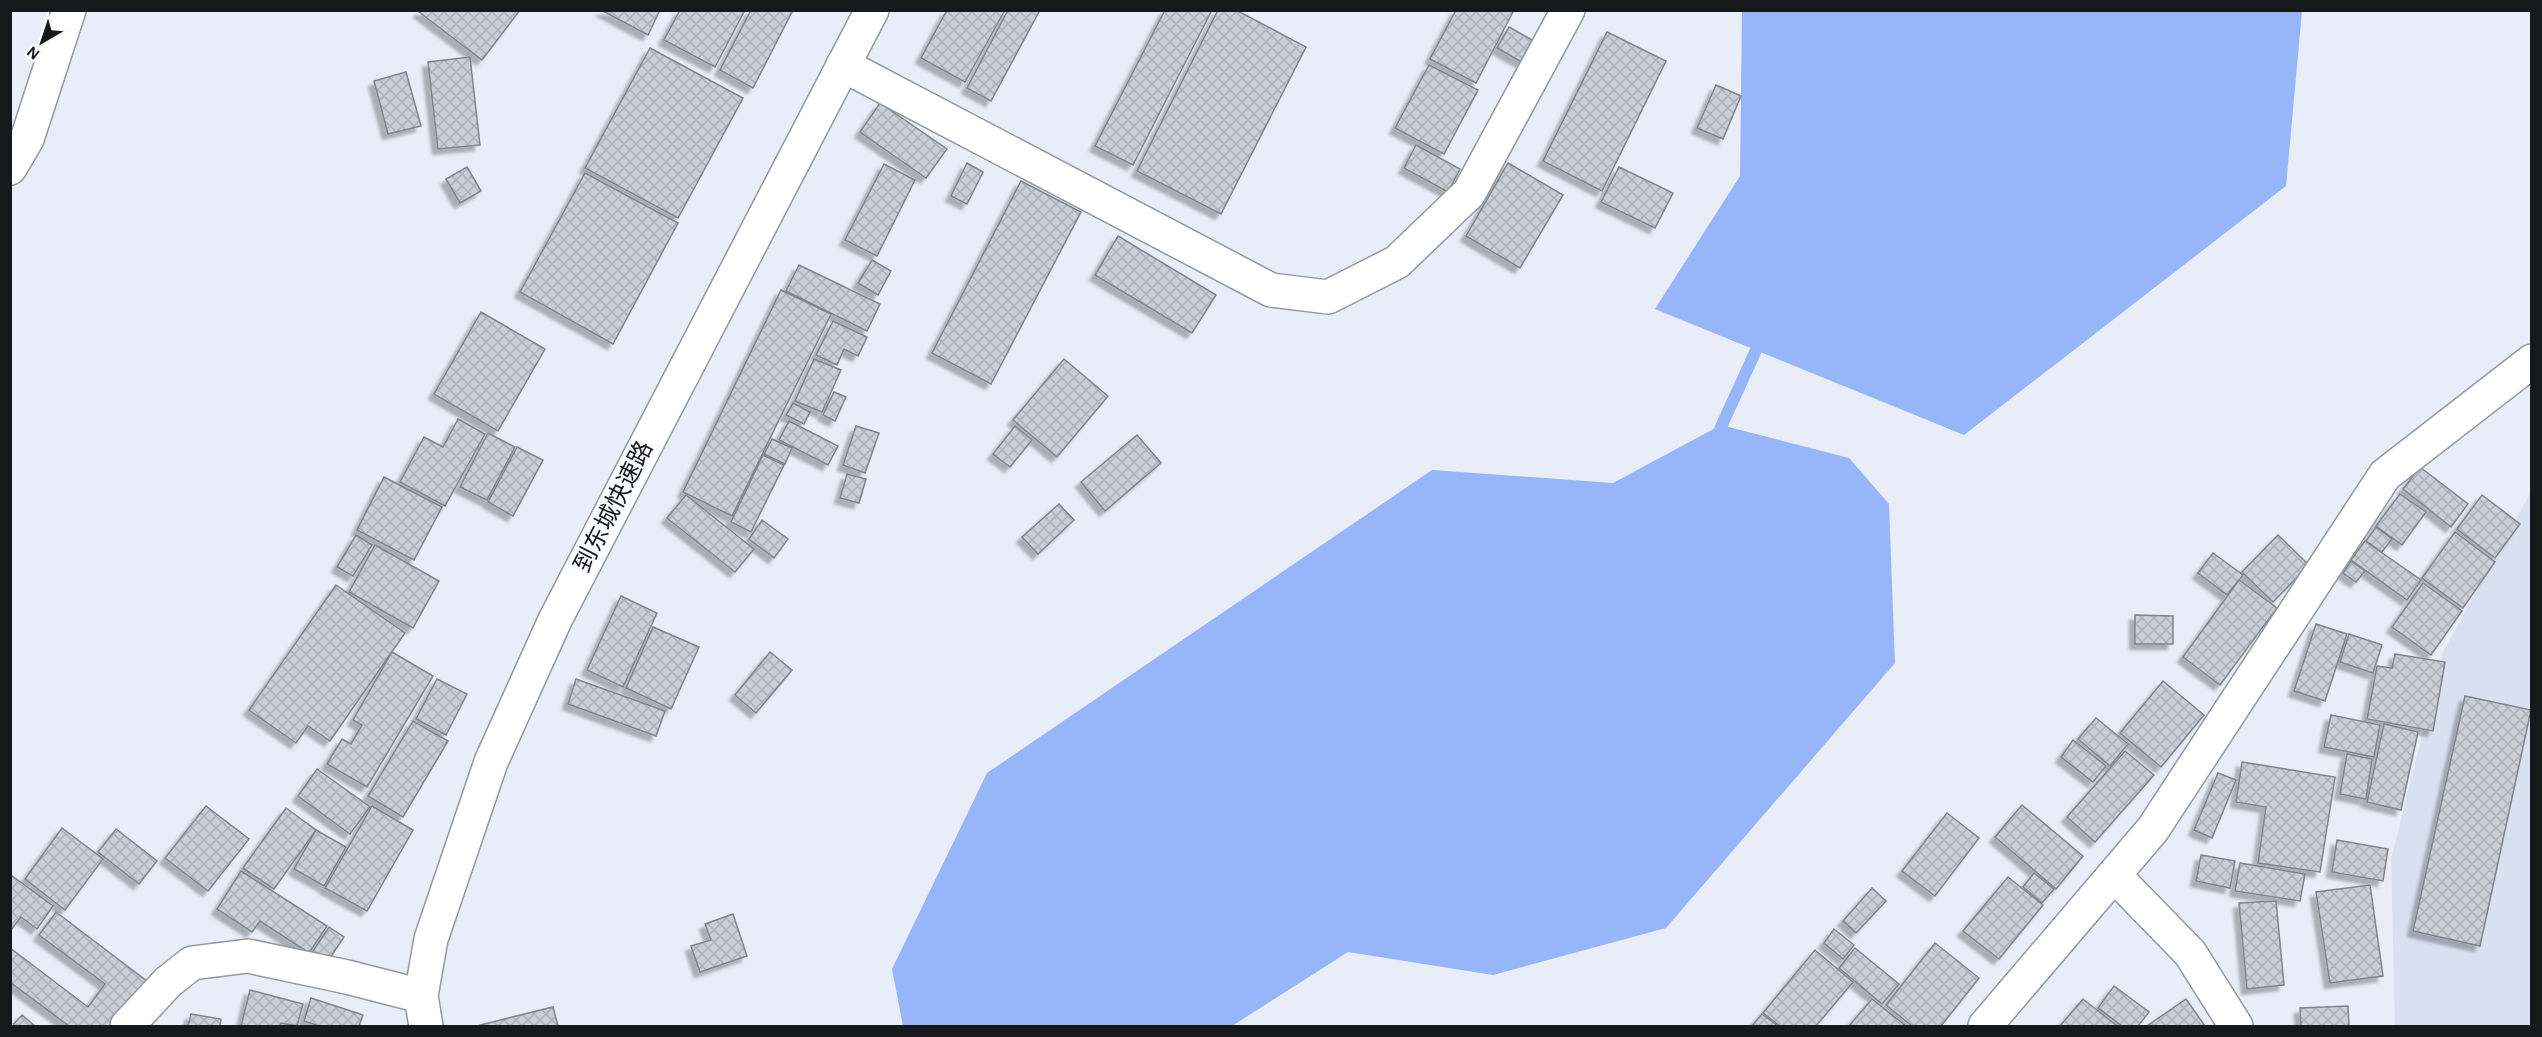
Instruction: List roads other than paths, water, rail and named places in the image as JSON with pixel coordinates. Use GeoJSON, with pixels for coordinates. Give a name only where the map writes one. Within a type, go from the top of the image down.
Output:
{"type":"FeatureCollection","features":[{"type":"Feature","properties":{"kind":"street"},"geometry":{"type":"LineString","coordinates":[[10,168],[27,139],[69,10]]}},
{"type":"Feature","properties":{"kind":"street","name":"到东城快速路"},"geometry":{"type":"LineString","coordinates":[[423,1011],[431,939],[491,762],[540,653],[872,10]]}},
{"type":"Feature","properties":{"kind":"street"},"geometry":{"type":"LineString","coordinates":[[843,65],[1271,290],[1328,297],[1397,262],[1469,193],[1568,10]]}},
{"type":"Feature","properties":{"kind":"street"},"geometry":{"type":"LineString","coordinates":[[1985,1026],[2153,829],[2385,475],[2532,361]]}},
{"type":"Feature","properties":{"kind":"street"},"geometry":{"type":"LineString","coordinates":[[2114,875],[2190,953],[2236,1026]]}},
{"type":"Feature","properties":{"kind":"street"},"geometry":{"type":"LineString","coordinates":[[127,1026],[168,982],[192,963],[248,956],[347,977],[423,1011]]}},
{"type":"Feature","properties":{"kind":"water"},"geometry":{"type":"Polygon","coordinates":[[[1742,11],[2302,11],[2286,186],[1964,435],[1655,309],[1740,176],[1742,11]]]}},
{"type":"Feature","properties":{"kind":"water"},"geometry":{"type":"Polygon","coordinates":[[[1721,425],[1849,458],[1889,504],[1895,663],[1666,928],[1493,975],[1348,952],[1232,1026],[903,1026],[892,969],[987,773],[1432,470],[1613,483],[1721,425]]]}},
{"type":"Feature","properties":{"kind":"waterway"},"geometry":{"type":"LineString","coordinates":[[1716,438],[1762,337]]}}]}
